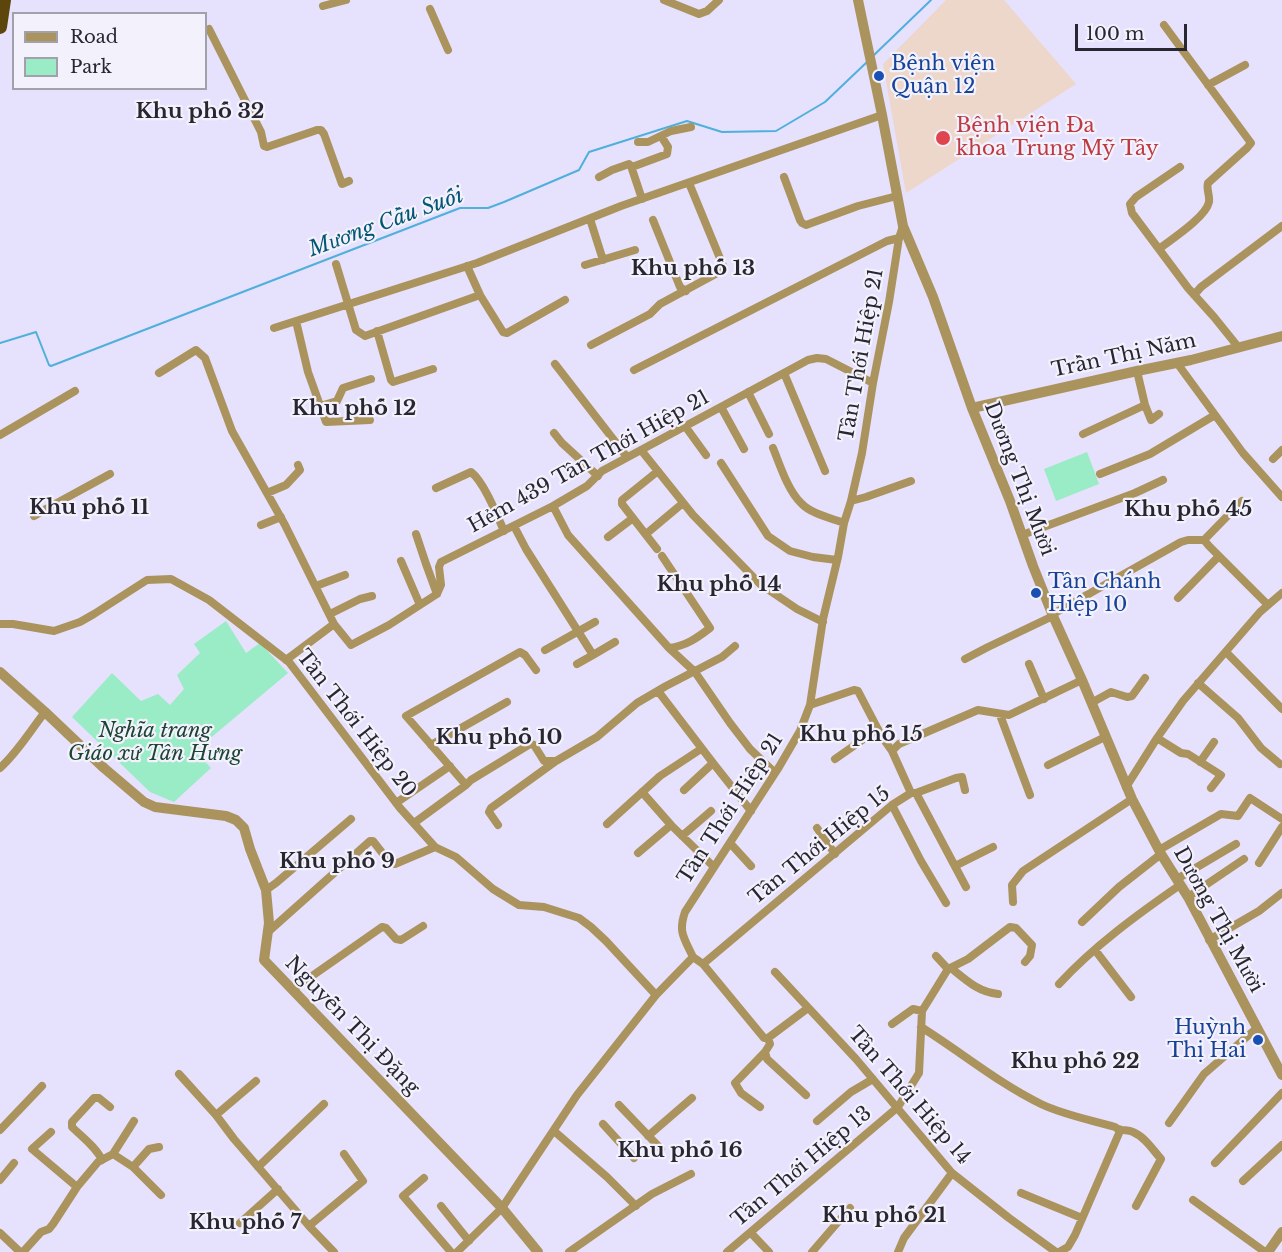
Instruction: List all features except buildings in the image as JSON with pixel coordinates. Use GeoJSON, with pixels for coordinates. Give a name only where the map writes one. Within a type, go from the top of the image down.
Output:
{"type":"FeatureCollection","features":[{"type":"Feature","properties":{"kind":"highway"},"geometry":{"type":"LineString","coordinates":[[0,27],[4,0]]}},
{"type":"Feature","properties":{"kind":"street"},"geometry":{"type":"LineString","coordinates":[[323,6],[345,0]]}},
{"type":"Feature","properties":{"kind":"street"},"geometry":{"type":"LineString","coordinates":[[664,0],[699,14],[707,12],[718,0]]}},
{"type":"Feature","properties":{"kind":"street","name":"Dương Thị Mười"},"geometry":{"type":"LineString","coordinates":[[858,0],[903,226],[933,297],[972,408],[1053,615],[1126,787],[1160,852],[1188,897],[1282,1075]]}},
{"type":"Feature","properties":{"kind":"street"},"geometry":{"type":"LineString","coordinates":[[430,9],[448,50]]}},
{"type":"Feature","properties":{"kind":"street"},"geometry":{"type":"LineString","coordinates":[[1159,249],[1203,214],[1209,201],[1206,186],[1208,183],[1251,143],[1164,26]]}},
{"type":"Feature","properties":{"kind":"street"},"geometry":{"type":"LineString","coordinates":[[209,29],[261,132],[264,146],[321,130],[342,184],[349,181]]}},
{"type":"Feature","properties":{"kind":"street"},"geometry":{"type":"LineString","coordinates":[[1208,85],[1245,65]]}},
{"type":"Feature","properties":{"kind":"street"},"geometry":{"type":"LineString","coordinates":[[274,328],[467,266],[642,199],[882,115]]}},
{"type":"Feature","properties":{"kind":"street"},"geometry":{"type":"LineString","coordinates":[[638,142],[648,142],[670,131],[691,127]]}},
{"type":"Feature","properties":{"kind":"street"},"geometry":{"type":"LineString","coordinates":[[632,167],[666,154],[668,147],[661,136]]}},
{"type":"Feature","properties":{"kind":"street"},"geometry":{"type":"LineString","coordinates":[[599,177],[628,164],[632,167],[642,199]]}},
{"type":"Feature","properties":{"kind":"street"},"geometry":{"type":"LineString","coordinates":[[1180,167],[1136,197],[1130,204],[1132,213],[1194,295],[1239,348]]}},
{"type":"Feature","properties":{"kind":"street"},"geometry":{"type":"LineString","coordinates":[[784,177],[804,225],[858,206],[897,196]]}},
{"type":"Feature","properties":{"kind":"street"},"geometry":{"type":"LineString","coordinates":[[591,345],[650,314],[660,304],[723,270],[688,183]]}},
{"type":"Feature","properties":{"kind":"street"},"geometry":{"type":"LineString","coordinates":[[590,219],[603,260]]}},
{"type":"Feature","properties":{"kind":"street"},"geometry":{"type":"LineString","coordinates":[[653,220],[680,287],[686,291]]}},
{"type":"Feature","properties":{"kind":"street","name":"Tân Thới Hiệp 21"},"geometry":{"type":"LineString","coordinates":[[693,957],[682,935],[680,924],[685,912],[775,773],[800,731],[810,705],[823,622],[862,453],[873,383],[890,302],[899,237],[903,226]]}},
{"type":"Feature","properties":{"kind":"street"},"geometry":{"type":"LineString","coordinates":[[1194,295],[1201,287],[1282,226]]}},
{"type":"Feature","properties":{"kind":"street"},"geometry":{"type":"LineString","coordinates":[[634,370],[887,241],[899,237]]}},
{"type":"Feature","properties":{"kind":"street"},"geometry":{"type":"LineString","coordinates":[[585,265],[635,250]]}},
{"type":"Feature","properties":{"kind":"street"},"geometry":{"type":"LineString","coordinates":[[336,264],[356,330],[365,336],[480,295]]}},
{"type":"Feature","properties":{"kind":"street"},"geometry":{"type":"LineString","coordinates":[[467,266],[480,295],[502,332],[507,333],[564,300]]}},
{"type":"Feature","properties":{"kind":"street"},"geometry":{"type":"LineString","coordinates":[[296,321],[308,372],[326,422],[370,420]]}},
{"type":"Feature","properties":{"kind":"street"},"geometry":{"type":"LineString","coordinates":[[377,331],[393,382],[433,369]]}},
{"type":"Feature","properties":{"kind":"street","name":"Trần Thị Năm"},"geometry":{"type":"LineString","coordinates":[[972,408],[1177,363],[1282,336]]}},
{"type":"Feature","properties":{"kind":"street"},"geometry":{"type":"LineString","coordinates":[[159,373],[196,350],[205,358],[232,431],[281,517],[334,624],[351,645],[389,625],[438,594],[416,534]]}},
{"type":"Feature","properties":{"kind":"street","name":"Hẻm 439 Tân Thới Hiệp 21"},"geometry":{"type":"LineString","coordinates":[[438,594],[441,585],[439,567],[441,562],[553,506],[587,486],[602,471],[808,360],[826,359],[873,383]]}},
{"type":"Feature","properties":{"kind":"street"},"geometry":{"type":"LineString","coordinates":[[1177,363],[1243,453],[1282,498]]}},
{"type":"Feature","properties":{"kind":"street"},"geometry":{"type":"LineString","coordinates":[[555,364],[627,458]]}},
{"type":"Feature","properties":{"kind":"street"},"geometry":{"type":"LineString","coordinates":[[1137,371],[1151,420],[1159,414]]}},
{"type":"Feature","properties":{"kind":"street"},"geometry":{"type":"LineString","coordinates":[[784,374],[825,471]]}},
{"type":"Feature","properties":{"kind":"street"},"geometry":{"type":"LineString","coordinates":[[320,406],[337,401],[343,388],[371,379]]}},
{"type":"Feature","properties":{"kind":"street"},"geometry":{"type":"LineString","coordinates":[[0,435],[75,391]]}},
{"type":"Feature","properties":{"kind":"street"},"geometry":{"type":"LineString","coordinates":[[748,392],[768,434]]}},
{"type":"Feature","properties":{"kind":"street"},"geometry":{"type":"LineString","coordinates":[[1083,435],[1145,405]]}},
{"type":"Feature","properties":{"kind":"street"},"geometry":{"type":"LineString","coordinates":[[721,406],[744,449]]}},
{"type":"Feature","properties":{"kind":"street"},"geometry":{"type":"LineString","coordinates":[[1100,474],[1150,454],[1215,415]]}},
{"type":"Feature","properties":{"kind":"street"},"geometry":{"type":"LineString","coordinates":[[685,426],[705,455]]}},
{"type":"Feature","properties":{"kind":"street"},"geometry":{"type":"LineString","coordinates":[[554,433],[598,476]]}},
{"type":"Feature","properties":{"kind":"street"},"geometry":{"type":"LineString","coordinates":[[773,448],[793,493],[802,505],[844,523]]}},
{"type":"Feature","properties":{"kind":"street"},"geometry":{"type":"LineString","coordinates":[[640,450],[693,515],[760,584],[797,609],[823,622]]}},
{"type":"Feature","properties":{"kind":"street"},"geometry":{"type":"LineString","coordinates":[[1273,459],[1282,450]]}},
{"type":"Feature","properties":{"kind":"street"},"geometry":{"type":"LineString","coordinates":[[721,463],[768,536],[790,551],[837,560]]}},
{"type":"Feature","properties":{"kind":"street"},"geometry":{"type":"LineString","coordinates":[[267,493],[286,484],[300,470],[298,465]]}},
{"type":"Feature","properties":{"kind":"street"},"geometry":{"type":"LineString","coordinates":[[658,471],[622,500],[622,504],[660,552],[710,628],[695,640],[669,648]]}},
{"type":"Feature","properties":{"kind":"street"},"geometry":{"type":"LineString","coordinates":[[436,488],[471,472],[480,482],[504,531]]}},
{"type":"Feature","properties":{"kind":"street"},"geometry":{"type":"LineString","coordinates":[[34,516],[110,474]]}},
{"type":"Feature","properties":{"kind":"street"},"geometry":{"type":"LineString","coordinates":[[1022,534],[1135,493],[1163,480]]}},
{"type":"Feature","properties":{"kind":"street"},"geometry":{"type":"LineString","coordinates":[[851,501],[911,481]]}},
{"type":"Feature","properties":{"kind":"street"},"geometry":{"type":"LineString","coordinates":[[965,659],[1053,615],[1181,542],[1204,540],[1242,501]]}},
{"type":"Feature","properties":{"kind":"street"},"geometry":{"type":"LineString","coordinates":[[646,534],[683,503]]}},
{"type":"Feature","properties":{"kind":"street"},"geometry":{"type":"LineString","coordinates":[[553,506],[568,536],[669,648],[695,672],[750,749],[775,773]]}},
{"type":"Feature","properties":{"kind":"street"},"geometry":{"type":"LineString","coordinates":[[261,525],[281,517]]}},
{"type":"Feature","properties":{"kind":"street"},"geometry":{"type":"LineString","coordinates":[[608,537],[633,518]]}},
{"type":"Feature","properties":{"kind":"street"},"geometry":{"type":"LineString","coordinates":[[514,526],[593,655]]}},
{"type":"Feature","properties":{"kind":"street"},"geometry":{"type":"LineString","coordinates":[[1204,540],[1268,606]]}},
{"type":"Feature","properties":{"kind":"street"},"geometry":{"type":"LineString","coordinates":[[1178,598],[1219,556]]}},
{"type":"Feature","properties":{"kind":"street"},"geometry":{"type":"LineString","coordinates":[[400,561],[420,605]]}},
{"type":"Feature","properties":{"kind":"street"},"geometry":{"type":"LineString","coordinates":[[316,586],[345,575]]}},
{"type":"Feature","properties":{"kind":"street","name":"Tân Thới Hiệp 20"},"geometry":{"type":"LineString","coordinates":[[0,624],[54,631],[80,622],[147,580],[171,579],[210,600],[286,660],[396,803],[435,847],[456,857],[493,889],[519,905],[544,907],[579,918],[606,941],[656,995]]}},
{"type":"Feature","properties":{"kind":"street"},"geometry":{"type":"LineString","coordinates":[[1126,787],[1183,701],[1260,612],[1282,594]]}},
{"type":"Feature","properties":{"kind":"street"},"geometry":{"type":"LineString","coordinates":[[330,614],[372,596]]}},
{"type":"Feature","properties":{"kind":"street"},"geometry":{"type":"LineString","coordinates":[[545,650],[596,622]]}},
{"type":"Feature","properties":{"kind":"street"},"geometry":{"type":"LineString","coordinates":[[286,660],[334,624]]}},
{"type":"Feature","properties":{"kind":"street"},"geometry":{"type":"LineString","coordinates":[[577,664],[615,642]]}},
{"type":"Feature","properties":{"kind":"street"},"geometry":{"type":"LineString","coordinates":[[498,825],[489,812],[491,808],[556,761],[597,736],[637,703],[722,657],[735,646]]}},
{"type":"Feature","properties":{"kind":"street"},"geometry":{"type":"LineString","coordinates":[[466,785],[406,716],[520,652],[536,670]]}},
{"type":"Feature","properties":{"kind":"street"},"geometry":{"type":"LineString","coordinates":[[1226,652],[1282,709]]}},
{"type":"Feature","properties":{"kind":"street"},"geometry":{"type":"LineString","coordinates":[[1029,664],[1044,699]]}},
{"type":"Feature","properties":{"kind":"street","name":"Nguyễn Thị Đặng"},"geometry":{"type":"LineString","coordinates":[[0,672],[144,802],[155,807],[226,816],[236,820],[244,828],[266,890],[269,923],[264,960],[502,1208],[538,1252]]}},
{"type":"Feature","properties":{"kind":"street"},"geometry":{"type":"LineString","coordinates":[[1091,703],[1111,692],[1127,697],[1132,696],[1145,678]]}},
{"type":"Feature","properties":{"kind":"street"},"geometry":{"type":"LineString","coordinates":[[892,752],[899,744],[978,710],[1009,715],[1082,680]]}},
{"type":"Feature","properties":{"kind":"street"},"geometry":{"type":"LineString","coordinates":[[1198,683],[1238,718],[1261,748],[1280,764]]}},
{"type":"Feature","properties":{"kind":"street","name":"Tân Thới Hiệp 15"},"geometry":{"type":"LineString","coordinates":[[703,964],[892,805],[913,793],[858,691],[854,690],[810,705]]}},
{"type":"Feature","properties":{"kind":"street"},"geometry":{"type":"LineString","coordinates":[[658,691],[751,811]]}},
{"type":"Feature","properties":{"kind":"street"},"geometry":{"type":"LineString","coordinates":[[431,745],[507,702]]}},
{"type":"Feature","properties":{"kind":"street"},"geometry":{"type":"LineString","coordinates":[[0,768],[17,751],[45,712]]}},
{"type":"Feature","properties":{"kind":"street"},"geometry":{"type":"LineString","coordinates":[[1000,715],[1030,795]]}},
{"type":"Feature","properties":{"kind":"street"},"geometry":{"type":"LineString","coordinates":[[835,759],[878,729]]}},
{"type":"Feature","properties":{"kind":"street"},"geometry":{"type":"LineString","coordinates":[[1048,765],[1105,737]]}},
{"type":"Feature","properties":{"kind":"street"},"geometry":{"type":"LineString","coordinates":[[1157,738],[1221,775],[1211,788]]}},
{"type":"Feature","properties":{"kind":"street"},"geometry":{"type":"LineString","coordinates":[[1200,762],[1214,742]]}},
{"type":"Feature","properties":{"kind":"street"},"geometry":{"type":"LineString","coordinates":[[414,824],[471,780],[530,744],[534,745],[544,761],[556,761]]}},
{"type":"Feature","properties":{"kind":"street"},"geometry":{"type":"LineString","coordinates":[[608,824],[660,776],[701,749]]}},
{"type":"Feature","properties":{"kind":"street"},"geometry":{"type":"LineString","coordinates":[[684,790],[713,764]]}},
{"type":"Feature","properties":{"kind":"street"},"geometry":{"type":"LineString","coordinates":[[396,803],[450,766]]}},
{"type":"Feature","properties":{"kind":"street"},"geometry":{"type":"LineString","coordinates":[[965,790],[962,777],[913,793],[966,887]]}},
{"type":"Feature","properties":{"kind":"street"},"geometry":{"type":"LineString","coordinates":[[642,792],[671,825],[714,867]]}},
{"type":"Feature","properties":{"kind":"street"},"geometry":{"type":"LineString","coordinates":[[1082,922],[1160,852],[1221,814],[1238,816],[1250,798],[1282,819]]}},
{"type":"Feature","properties":{"kind":"street"},"geometry":{"type":"LineString","coordinates":[[1013,902],[1012,885],[1023,871],[1132,799]]}},
{"type":"Feature","properties":{"kind":"street"},"geometry":{"type":"LineString","coordinates":[[892,805],[946,903]]}},
{"type":"Feature","properties":{"kind":"street"},"geometry":{"type":"LineString","coordinates":[[682,836],[711,811]]}},
{"type":"Feature","properties":{"kind":"street"},"geometry":{"type":"LineString","coordinates":[[266,890],[351,819]]}},
{"type":"Feature","properties":{"kind":"street"},"geometry":{"type":"LineString","coordinates":[[638,853],[671,825]]}},
{"type":"Feature","properties":{"kind":"street"},"geometry":{"type":"LineString","coordinates":[[1259,863],[1282,827]]}},
{"type":"Feature","properties":{"kind":"street"},"geometry":{"type":"LineString","coordinates":[[817,828],[835,854]]}},
{"type":"Feature","properties":{"kind":"street"},"geometry":{"type":"LineString","coordinates":[[268,932],[370,841],[374,841],[387,859],[395,864],[435,847]]}},
{"type":"Feature","properties":{"kind":"street"},"geometry":{"type":"LineString","coordinates":[[730,843],[751,866]]}},
{"type":"Feature","properties":{"kind":"street"},"geometry":{"type":"LineString","coordinates":[[1059,984],[1078,964],[1179,882],[1236,844]]}},
{"type":"Feature","properties":{"kind":"street"},"geometry":{"type":"LineString","coordinates":[[955,866],[993,847]]}},
{"type":"Feature","properties":{"kind":"street"},"geometry":{"type":"LineString","coordinates":[[1188,897],[1244,859]]}},
{"type":"Feature","properties":{"kind":"street"},"geometry":{"type":"LineString","coordinates":[[1209,940],[1259,911],[1282,893]]}},
{"type":"Feature","properties":{"kind":"street"},"geometry":{"type":"LineString","coordinates":[[292,990],[382,927],[386,928],[396,939],[401,940],[423,926]]}},
{"type":"Feature","properties":{"kind":"street"},"geometry":{"type":"LineString","coordinates":[[892,1024],[913,1009],[922,1011],[950,969],[968,959],[1010,927],[1016,928],[1032,945],[1030,956],[1025,962]]}},
{"type":"Feature","properties":{"kind":"street"},"geometry":{"type":"LineString","coordinates":[[1095,950],[1131,997]]}},
{"type":"Feature","properties":{"kind":"street"},"geometry":{"type":"LineString","coordinates":[[936,956],[950,969],[986,993],[998,994]]}},
{"type":"Feature","properties":{"kind":"street"},"geometry":{"type":"LineString","coordinates":[[458,1252],[502,1208],[577,1095],[656,995],[693,957],[703,964],[764,1038],[768,1038]]}},
{"type":"Feature","properties":{"kind":"street","name":"Tân Thới Hiệp 14"},"geometry":{"type":"LineString","coordinates":[[775,972],[898,1107],[952,1173],[1009,1218],[1058,1252]]}},
{"type":"Feature","properties":{"kind":"street"},"geometry":{"type":"LineString","coordinates":[[768,1038],[808,1008]]}},
{"type":"Feature","properties":{"kind":"street","name":"Tân Thới Hiệp 13"},"geometry":{"type":"LineString","coordinates":[[728,1252],[898,1107],[919,1073],[922,1011]]}},
{"type":"Feature","properties":{"kind":"street"},"geometry":{"type":"LineString","coordinates":[[921,1027],[996,1079],[1042,1104],[1115,1127],[1120,1131],[1132,1131],[1146,1142],[1161,1159],[1136,1206]]}},
{"type":"Feature","properties":{"kind":"street"},"geometry":{"type":"LineString","coordinates":[[1169,1123],[1204,1074],[1257,1028]]}},
{"type":"Feature","properties":{"kind":"street"},"geometry":{"type":"LineString","coordinates":[[760,1107],[741,1093],[735,1083],[765,1052],[770,1044],[768,1038]]}},
{"type":"Feature","properties":{"kind":"street"},"geometry":{"type":"LineString","coordinates":[[765,1052],[767,1059],[806,1095]]}},
{"type":"Feature","properties":{"kind":"street"},"geometry":{"type":"LineString","coordinates":[[179,1074],[334,1252]]}},
{"type":"Feature","properties":{"kind":"street"},"geometry":{"type":"LineString","coordinates":[[818,1121],[850,1092],[873,1079]]}},
{"type":"Feature","properties":{"kind":"street"},"geometry":{"type":"LineString","coordinates":[[216,1115],[256,1081]]}},
{"type":"Feature","properties":{"kind":"street"},"geometry":{"type":"LineString","coordinates":[[0,1130],[42,1086]]}},
{"type":"Feature","properties":{"kind":"street"},"geometry":{"type":"LineString","coordinates":[[1215,1163],[1282,1093]]}},
{"type":"Feature","properties":{"kind":"street"},"geometry":{"type":"LineString","coordinates":[[102,1160],[72,1126],[72,1122],[94,1098],[99,1098],[110,1107]]}},
{"type":"Feature","properties":{"kind":"street"},"geometry":{"type":"LineString","coordinates":[[648,1136],[692,1098]]}},
{"type":"Feature","properties":{"kind":"street"},"geometry":{"type":"LineString","coordinates":[[258,1167],[324,1104]]}},
{"type":"Feature","properties":{"kind":"street"},"geometry":{"type":"LineString","coordinates":[[619,1105],[661,1149]]}},
{"type":"Feature","properties":{"kind":"street"},"geometry":{"type":"LineString","coordinates":[[0,1233],[22,1252],[41,1232],[49,1229],[77,1187],[102,1160],[113,1155],[134,1121]]}},
{"type":"Feature","properties":{"kind":"street"},"geometry":{"type":"LineString","coordinates":[[603,1124],[633,1158]]}},
{"type":"Feature","properties":{"kind":"street"},"geometry":{"type":"LineString","coordinates":[[554,1131],[636,1206]]}},
{"type":"Feature","properties":{"kind":"street"},"geometry":{"type":"LineString","coordinates":[[1058,1252],[1068,1247],[1075,1235],[1120,1131]]}},
{"type":"Feature","properties":{"kind":"street"},"geometry":{"type":"LineString","coordinates":[[51,1132],[32,1149],[77,1187]]}},
{"type":"Feature","properties":{"kind":"street"},"geometry":{"type":"LineString","coordinates":[[1243,1181],[1282,1145]]}},
{"type":"Feature","properties":{"kind":"street"},"geometry":{"type":"LineString","coordinates":[[133,1167],[149,1149],[159,1147]]}},
{"type":"Feature","properties":{"kind":"street"},"geometry":{"type":"LineString","coordinates":[[309,1226],[363,1181],[344,1154]]}},
{"type":"Feature","properties":{"kind":"street"},"geometry":{"type":"LineString","coordinates":[[113,1155],[133,1167],[161,1195]]}},
{"type":"Feature","properties":{"kind":"street"},"geometry":{"type":"LineString","coordinates":[[0,1180],[14,1163]]}},
{"type":"Feature","properties":{"kind":"street"},"geometry":{"type":"LineString","coordinates":[[898,1252],[904,1238],[952,1173]]}},
{"type":"Feature","properties":{"kind":"street"},"geometry":{"type":"LineString","coordinates":[[569,1252],[652,1194],[691,1174]]}},
{"type":"Feature","properties":{"kind":"street"},"geometry":{"type":"LineString","coordinates":[[424,1178],[403,1196],[451,1252]]}},
{"type":"Feature","properties":{"kind":"street"},"geometry":{"type":"LineString","coordinates":[[240,1223],[278,1189]]}},
{"type":"Feature","properties":{"kind":"street"},"geometry":{"type":"LineString","coordinates":[[1021,1193],[1082,1218]]}},
{"type":"Feature","properties":{"kind":"street"},"geometry":{"type":"LineString","coordinates":[[1193,1200],[1267,1252],[1282,1232]]}},
{"type":"Feature","properties":{"kind":"street"},"geometry":{"type":"LineString","coordinates":[[441,1206],[469,1241]]}},
{"type":"Feature","properties":{"kind":"street"},"geometry":{"type":"LineString","coordinates":[[812,1252],[850,1208]]}},
{"type":"Feature","properties":{"kind":"street"},"geometry":{"type":"LineString","coordinates":[[751,1233],[769,1252]]}},
{"type":"Feature","properties":{"kind":"shaded area","name":"Bệnh viện Đa khoa Trung Mỹ Tây"},"geometry":{"type":"Polygon","coordinates":[[[946,0],[1004,0],[1076,84],[906,193],[883,64],[946,0]]]}},
{"type":"Feature","properties":{"kind":"green space"},"geometry":{"type":"Polygon","coordinates":[[[1087,452],[1099,484],[1056,501],[1044,469],[1087,452]]]}},
{"type":"Feature","properties":{"kind":"green space","name":"Nghĩa trang Giáo xứ Tân Hưng"},"geometry":{"type":"Polygon","coordinates":[[[226,621],[246,653],[260,643],[288,673],[195,751],[211,768],[174,802],[150,792],[72,717],[112,673],[141,701],[158,694],[170,705],[184,689],[177,675],[200,653],[194,644],[226,621]]]}},
{"type":"Feature","properties":{"kind":"waterway","name":"Mương Cầu Suối"},"geometry":{"type":"LineString","coordinates":[[873,56],[931,0]]}},
{"type":"Feature","properties":{"kind":"waterway","name":"Mương Cầu Suối"},"geometry":{"type":"LineString","coordinates":[[0,343],[36,332],[51,366],[460,208],[488,208],[504,202],[579,170],[589,152],[687,121],[722,132],[776,131],[825,102],[867,62]]}},
{"type":"Feature","properties":{"kind":"place","name":"Bệnh viện Quận 12"},"geometry":{"type":"Point","coordinates":[879,76]}},
{"type":"Feature","properties":{"kind":"place","name":"Bệnh viện Đa khoa Trung Mỹ Tây"},"geometry":{"type":"Point","coordinates":[943,138]}},
{"type":"Feature","properties":{"kind":"place","name":"Tân Chánh Hiệp 10"},"geometry":{"type":"Point","coordinates":[1036,593]}},
{"type":"Feature","properties":{"kind":"place","name":"Huỳnh Thị Hai"},"geometry":{"type":"Point","coordinates":[1258,1040]}},
{"type":"Feature","properties":{"kind":"district","name":"Khu phố 32"},"geometry":{"type":"Point","coordinates":[200,112]}},
{"type":"Feature","properties":{"kind":"district","name":"Khu phố 13"},"geometry":{"type":"Point","coordinates":[693,269]}},
{"type":"Feature","properties":{"kind":"district","name":"Khu phố 12"},"geometry":{"type":"Point","coordinates":[354,409]}},
{"type":"Feature","properties":{"kind":"district","name":"Khu phố 11"},"geometry":{"type":"Point","coordinates":[89,508]}},
{"type":"Feature","properties":{"kind":"district","name":"Khu phố 45"},"geometry":{"type":"Point","coordinates":[1188,510]}},
{"type":"Feature","properties":{"kind":"district","name":"Khu phố 14"},"geometry":{"type":"Point","coordinates":[719,585]}},
{"type":"Feature","properties":{"kind":"district","name":"Khu phố 15"},"geometry":{"type":"Point","coordinates":[861,735]}},
{"type":"Feature","properties":{"kind":"district","name":"Khu phố 10"},"geometry":{"type":"Point","coordinates":[499,738]}},
{"type":"Feature","properties":{"kind":"district","name":"Khu phố 9"},"geometry":{"type":"Point","coordinates":[337,862]}},
{"type":"Feature","properties":{"kind":"district","name":"Khu phố 22"},"geometry":{"type":"Point","coordinates":[1075,1062]}},
{"type":"Feature","properties":{"kind":"district","name":"Khu phố 16"},"geometry":{"type":"Point","coordinates":[680,1151]}},
{"type":"Feature","properties":{"kind":"district","name":"Khu phố 21"},"geometry":{"type":"Point","coordinates":[884,1216]}},
{"type":"Feature","properties":{"kind":"district","name":"Khu phố 7"},"geometry":{"type":"Point","coordinates":[245,1223]}}]}
